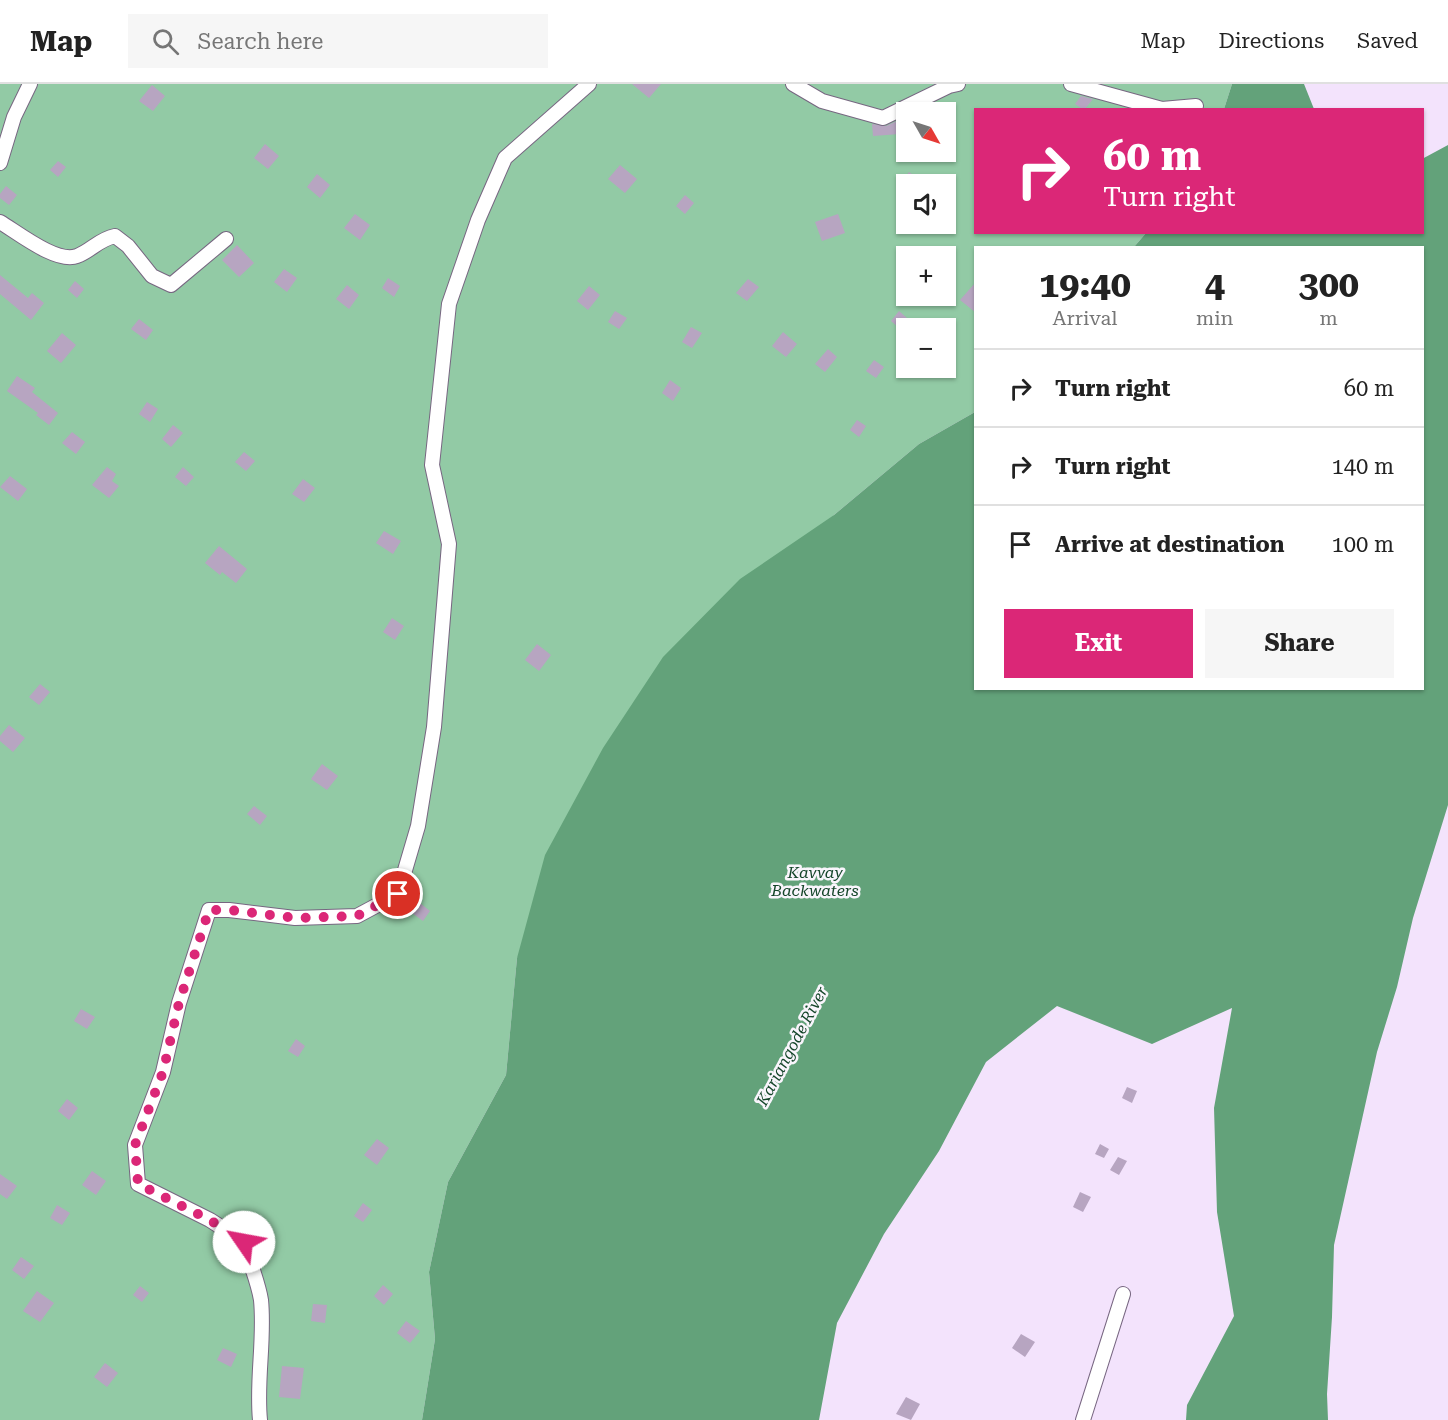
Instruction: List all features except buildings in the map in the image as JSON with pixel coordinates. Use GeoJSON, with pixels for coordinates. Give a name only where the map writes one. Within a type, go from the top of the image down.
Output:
{"type":"FeatureCollection","features":[{"type":"Feature","properties":{"kind":"street"},"geometry":{"type":"LineString","coordinates":[[0,163],[14,117],[30,84]]}},
{"type":"Feature","properties":{"kind":"street"},"geometry":{"type":"LineString","coordinates":[[260,1420],[258,1402],[262,1347],[261,1299],[244,1242],[210,1220],[138,1184],[135,1145],[163,1072],[179,1003],[209,910],[229,910],[296,918],[357,916],[398,894],[418,826],[434,727],[449,544],[432,465],[449,304],[478,220],[505,158],[589,84]]}},
{"type":"Feature","properties":{"kind":"street"},"geometry":{"type":"LineString","coordinates":[[793,84],[822,101],[883,118],[949,86],[958,84]]}},
{"type":"Feature","properties":{"kind":"street"},"geometry":{"type":"LineString","coordinates":[[1071,84],[1158,108]]}},
{"type":"Feature","properties":{"kind":"street"},"geometry":{"type":"LineString","coordinates":[[1173,108],[1196,106]]}},
{"type":"Feature","properties":{"kind":"street"},"geometry":{"type":"LineString","coordinates":[[0,222],[55,255],[75,257],[104,238],[115,236],[128,246],[152,276],[171,285],[226,239]]}},
{"type":"Feature","properties":{"kind":"street"},"geometry":{"type":"LineString","coordinates":[[1083,1420],[1123,1294]]}},
{"type":"Feature","properties":{"kind":"shaded area"},"geometry":{"type":"Polygon","coordinates":[[[0,84],[1232,84],[1224,108],[974,108],[974,234],[1145,234],[1135,246],[974,246],[974,413],[919,444],[834,515],[517,958],[506,1075],[448,1182],[429,1272],[435,1339],[422,1420],[0,1420],[0,84]]]}},
{"type":"Feature","properties":{"kind":"water"},"geometry":{"type":"Polygon","coordinates":[[[1232,84],[1304,84],[1314,108],[1224,108],[1232,84]]]}},
{"type":"Feature","properties":{"kind":"water","name":"Kavvay Backwaters"},"geometry":{"type":"Polygon","coordinates":[[[1448,145],[1448,805],[1413,918],[1397,987],[1377,1052],[1334,1245],[1327,1394],[1328,1420],[1186,1420],[1187,1405],[1234,1316],[1217,1212],[1214,1108],[1232,1008],[1152,1044],[1057,1006],[986,1062],[939,1151],[884,1234],[837,1323],[819,1420],[422,1420],[435,1339],[429,1272],[448,1182],[506,1075],[517,958],[545,855],[603,748],[663,657],[740,579],[834,515],[919,444],[974,413],[974,690],[1424,690],[1424,246],[1135,246],[1145,234],[1424,234],[1424,158],[1448,145]]]}},
{"type":"Feature","properties":{"kind":"route"},"geometry":{"type":"LineString","coordinates":[[244,1242],[210,1220],[138,1184],[135,1145],[163,1072],[179,1003],[209,910],[229,910],[296,918],[357,916],[398,894]]}},
{"type":"Feature","properties":{"kind":"water label","name":"Kariangode River"},"geometry":{"type":"Point","coordinates":[792,1046]}}]}
